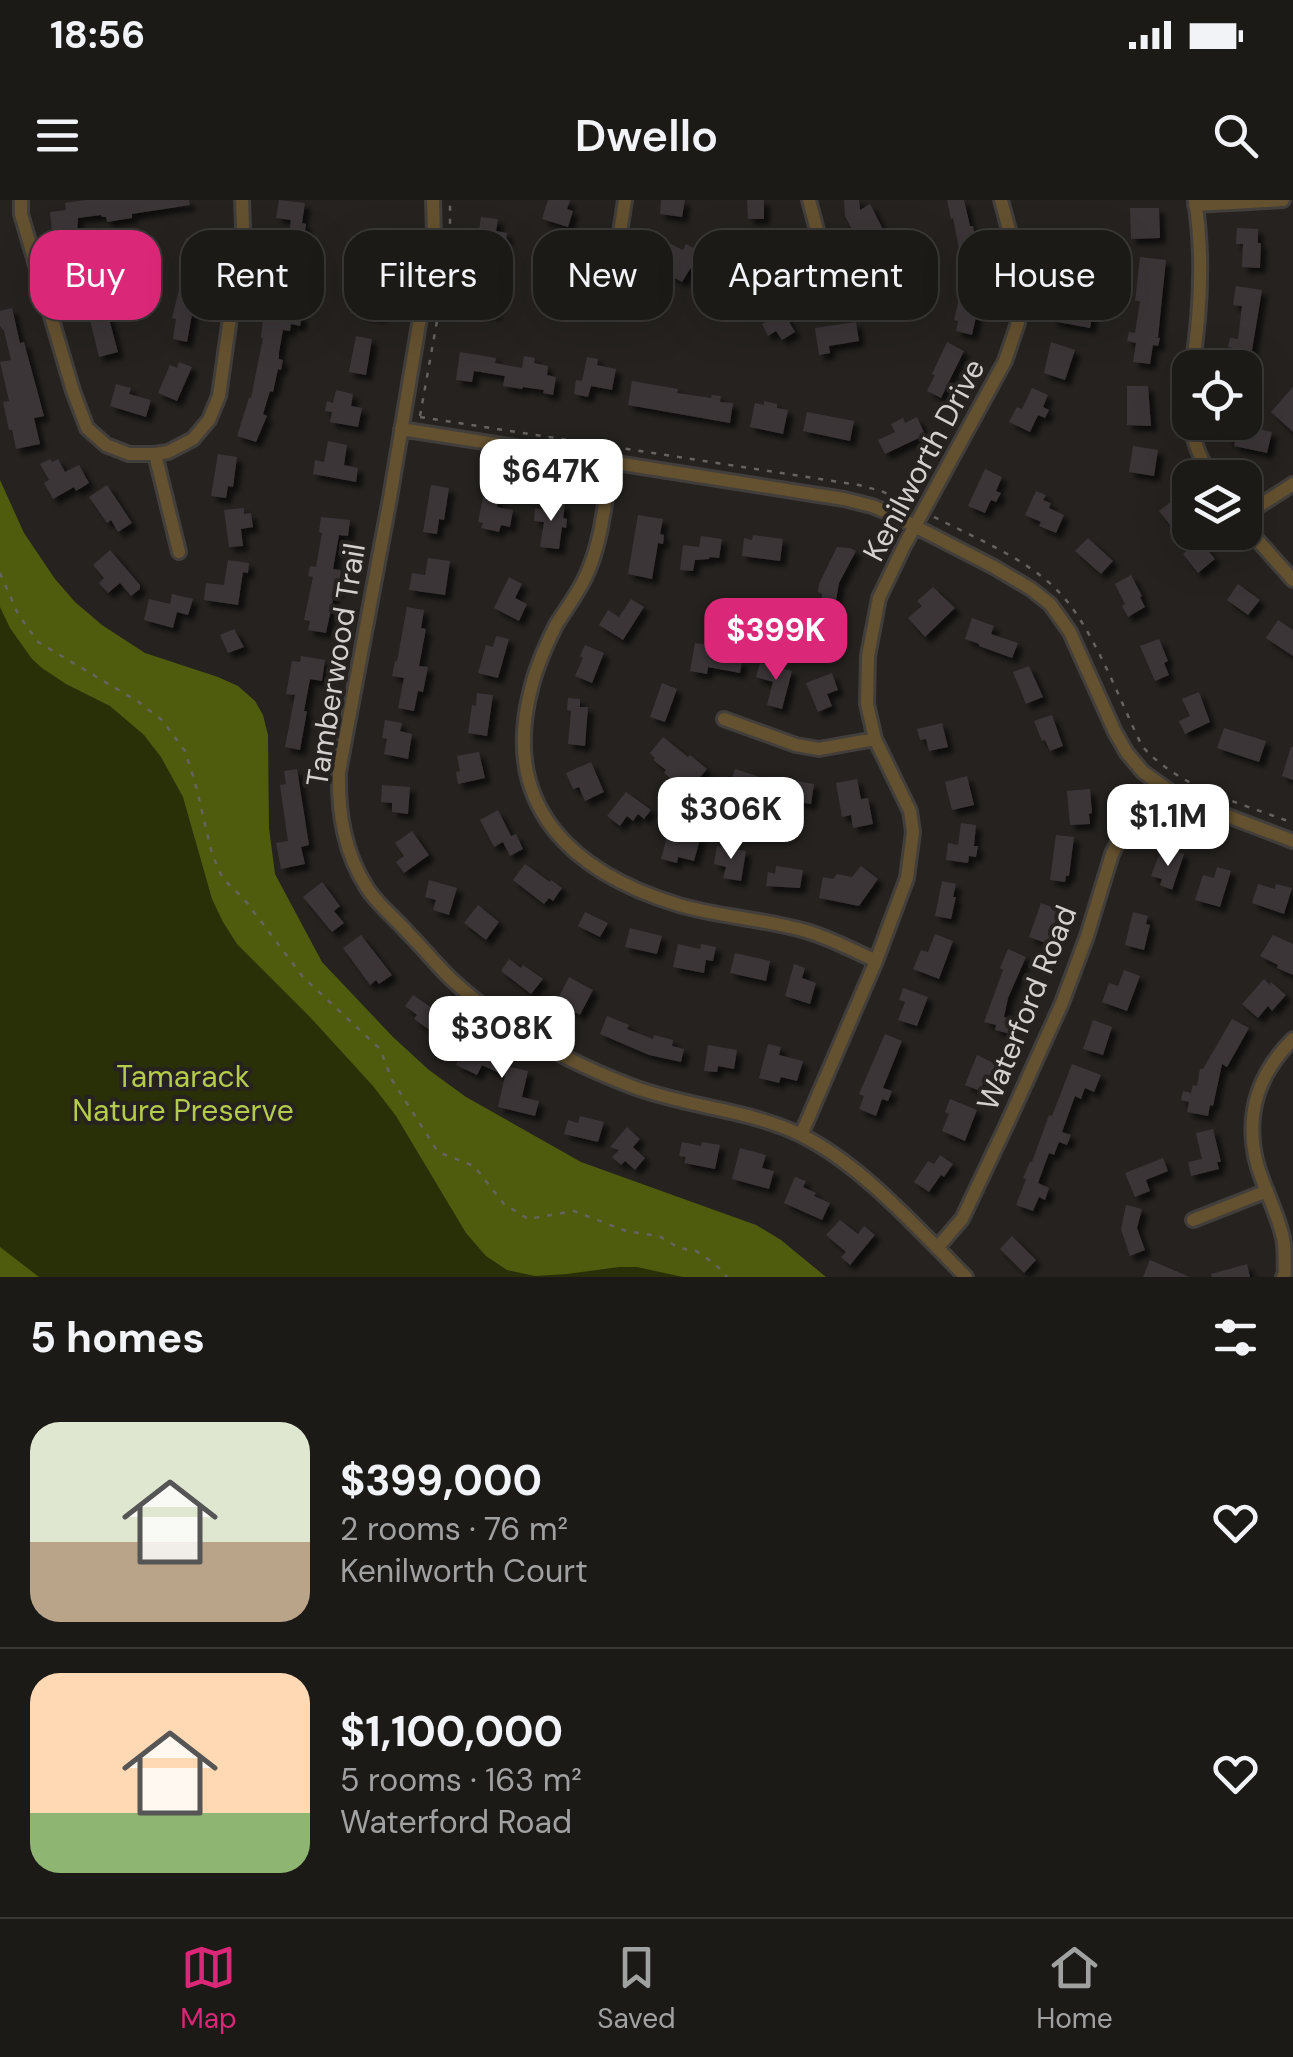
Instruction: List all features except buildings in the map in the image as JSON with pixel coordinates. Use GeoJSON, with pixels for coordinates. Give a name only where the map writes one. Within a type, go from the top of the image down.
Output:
{"type":"FeatureCollection","features":[{"type":"Feature","properties":{"kind":"street"},"geometry":{"type":"LineString","coordinates":[[21,200],[21,214],[87,428],[106,445],[129,454],[168,452],[193,438],[209,420],[219,396],[241,243],[242,200]]}},
{"type":"Feature","properties":{"kind":"street","name":"Tamberwood Trail"},"geometry":{"type":"LineString","coordinates":[[433,200],[434,234],[339,772],[338,806],[344,836],[368,890],[449,977],[484,1006],[554,1050],[632,1086],[764,1120],[801,1135],[856,1173],[966,1277]]}},
{"type":"Feature","properties":{"kind":"street"},"geometry":{"type":"LineString","coordinates":[[620,230],[625,200]]}},
{"type":"Feature","properties":{"kind":"street"},"geometry":{"type":"LineString","coordinates":[[808,200],[817,230]]}},
{"type":"Feature","properties":{"kind":"street","name":"Kenilworth Drive"},"geometry":{"type":"LineString","coordinates":[[801,1135],[907,878],[913,832],[910,811],[875,739],[867,704],[868,656],[879,598],[1005,361],[1018,322],[1022,282],[1001,200]]}},
{"type":"Feature","properties":{"kind":"street"},"geometry":{"type":"LineString","coordinates":[[1194,350],[1202,283],[1195,202],[1283,200]]}},
{"type":"Feature","properties":{"kind":"street"},"geometry":{"type":"LineString","coordinates":[[400,428],[872,506],[1020,581],[1050,604],[1070,632],[1115,732],[1127,752],[1157,783],[1178,796],[1293,841]]}},
{"type":"Feature","properties":{"kind":"street"},"geometry":{"type":"LineString","coordinates":[[155,454],[179,552]]}},
{"type":"Feature","properties":{"kind":"street"},"geometry":{"type":"LineString","coordinates":[[611,462],[595,554],[556,625],[531,688],[524,728],[524,760],[532,794],[566,844],[593,868],[625,886],[682,906],[808,932],[876,961]]}},
{"type":"Feature","properties":{"kind":"street"},"geometry":{"type":"LineString","coordinates":[[1262,505],[1293,484]]}},
{"type":"Feature","properties":{"kind":"street"},"geometry":{"type":"LineString","coordinates":[[1262,545],[1293,580]]}},
{"type":"Feature","properties":{"kind":"street"},"geometry":{"type":"LineString","coordinates":[[724,719],[818,749],[875,739]]}},
{"type":"Feature","properties":{"kind":"street","name":"Waterford Road"},"geometry":{"type":"LineString","coordinates":[[936,1248],[962,1219],[1062,1004],[1112,854],[1157,783]]}},
{"type":"Feature","properties":{"kind":"street"},"geometry":{"type":"LineString","coordinates":[[1283,1277],[1284,1237],[1256,1158],[1253,1112],[1258,1088],[1293,1039]]}},
{"type":"Feature","properties":{"kind":"street"},"geometry":{"type":"LineString","coordinates":[[1193,1220],[1266,1191]]}},
{"type":"Feature","properties":{"kind":"path"},"geometry":{"type":"LineString","coordinates":[[450,200],[450,248],[420,416],[845,482],[881,491],[914,506]]}},
{"type":"Feature","properties":{"kind":"path"},"geometry":{"type":"LineString","coordinates":[[933,516],[1010,557],[1056,589],[1088,633],[1142,746],[1160,764],[1185,781],[1293,823]]}},
{"type":"Feature","properties":{"kind":"path"},"geometry":{"type":"LineString","coordinates":[[0,573],[18,614],[38,642],[152,711],[179,741],[223,879],[303,977],[380,1048],[392,1080],[438,1152],[474,1166],[504,1204],[528,1219],[574,1211],[696,1251],[727,1277]]}},
{"type":"Feature","properties":{"kind":"green space"},"geometry":{"type":"Polygon","coordinates":[[[0,480],[24,533],[75,602],[145,653],[218,677],[238,686],[255,701],[268,735],[269,828],[275,874],[322,962],[393,1037],[466,1097],[581,1162],[756,1225],[826,1277],[683,1277],[637,1267],[535,1276],[507,1270],[486,1256],[466,1233],[396,1116],[373,1086],[237,944],[212,899],[183,797],[161,757],[144,735],[110,706],[42,668],[10,628],[0,607],[0,480]]]}},
{"type":"Feature","properties":{"kind":"green space","name":"Tamarack Nature Preserve"},"geometry":{"type":"Polygon","coordinates":[[[0,495],[6,511],[270,881],[324,976],[429,1080],[590,1173],[815,1277],[0,1277],[0,495]]]}},
{"type":"Feature","properties":{"kind":"green space"},"geometry":{"type":"Polygon","coordinates":[[[0,1247],[39,1277],[0,1277],[0,1247]]]}}]}
